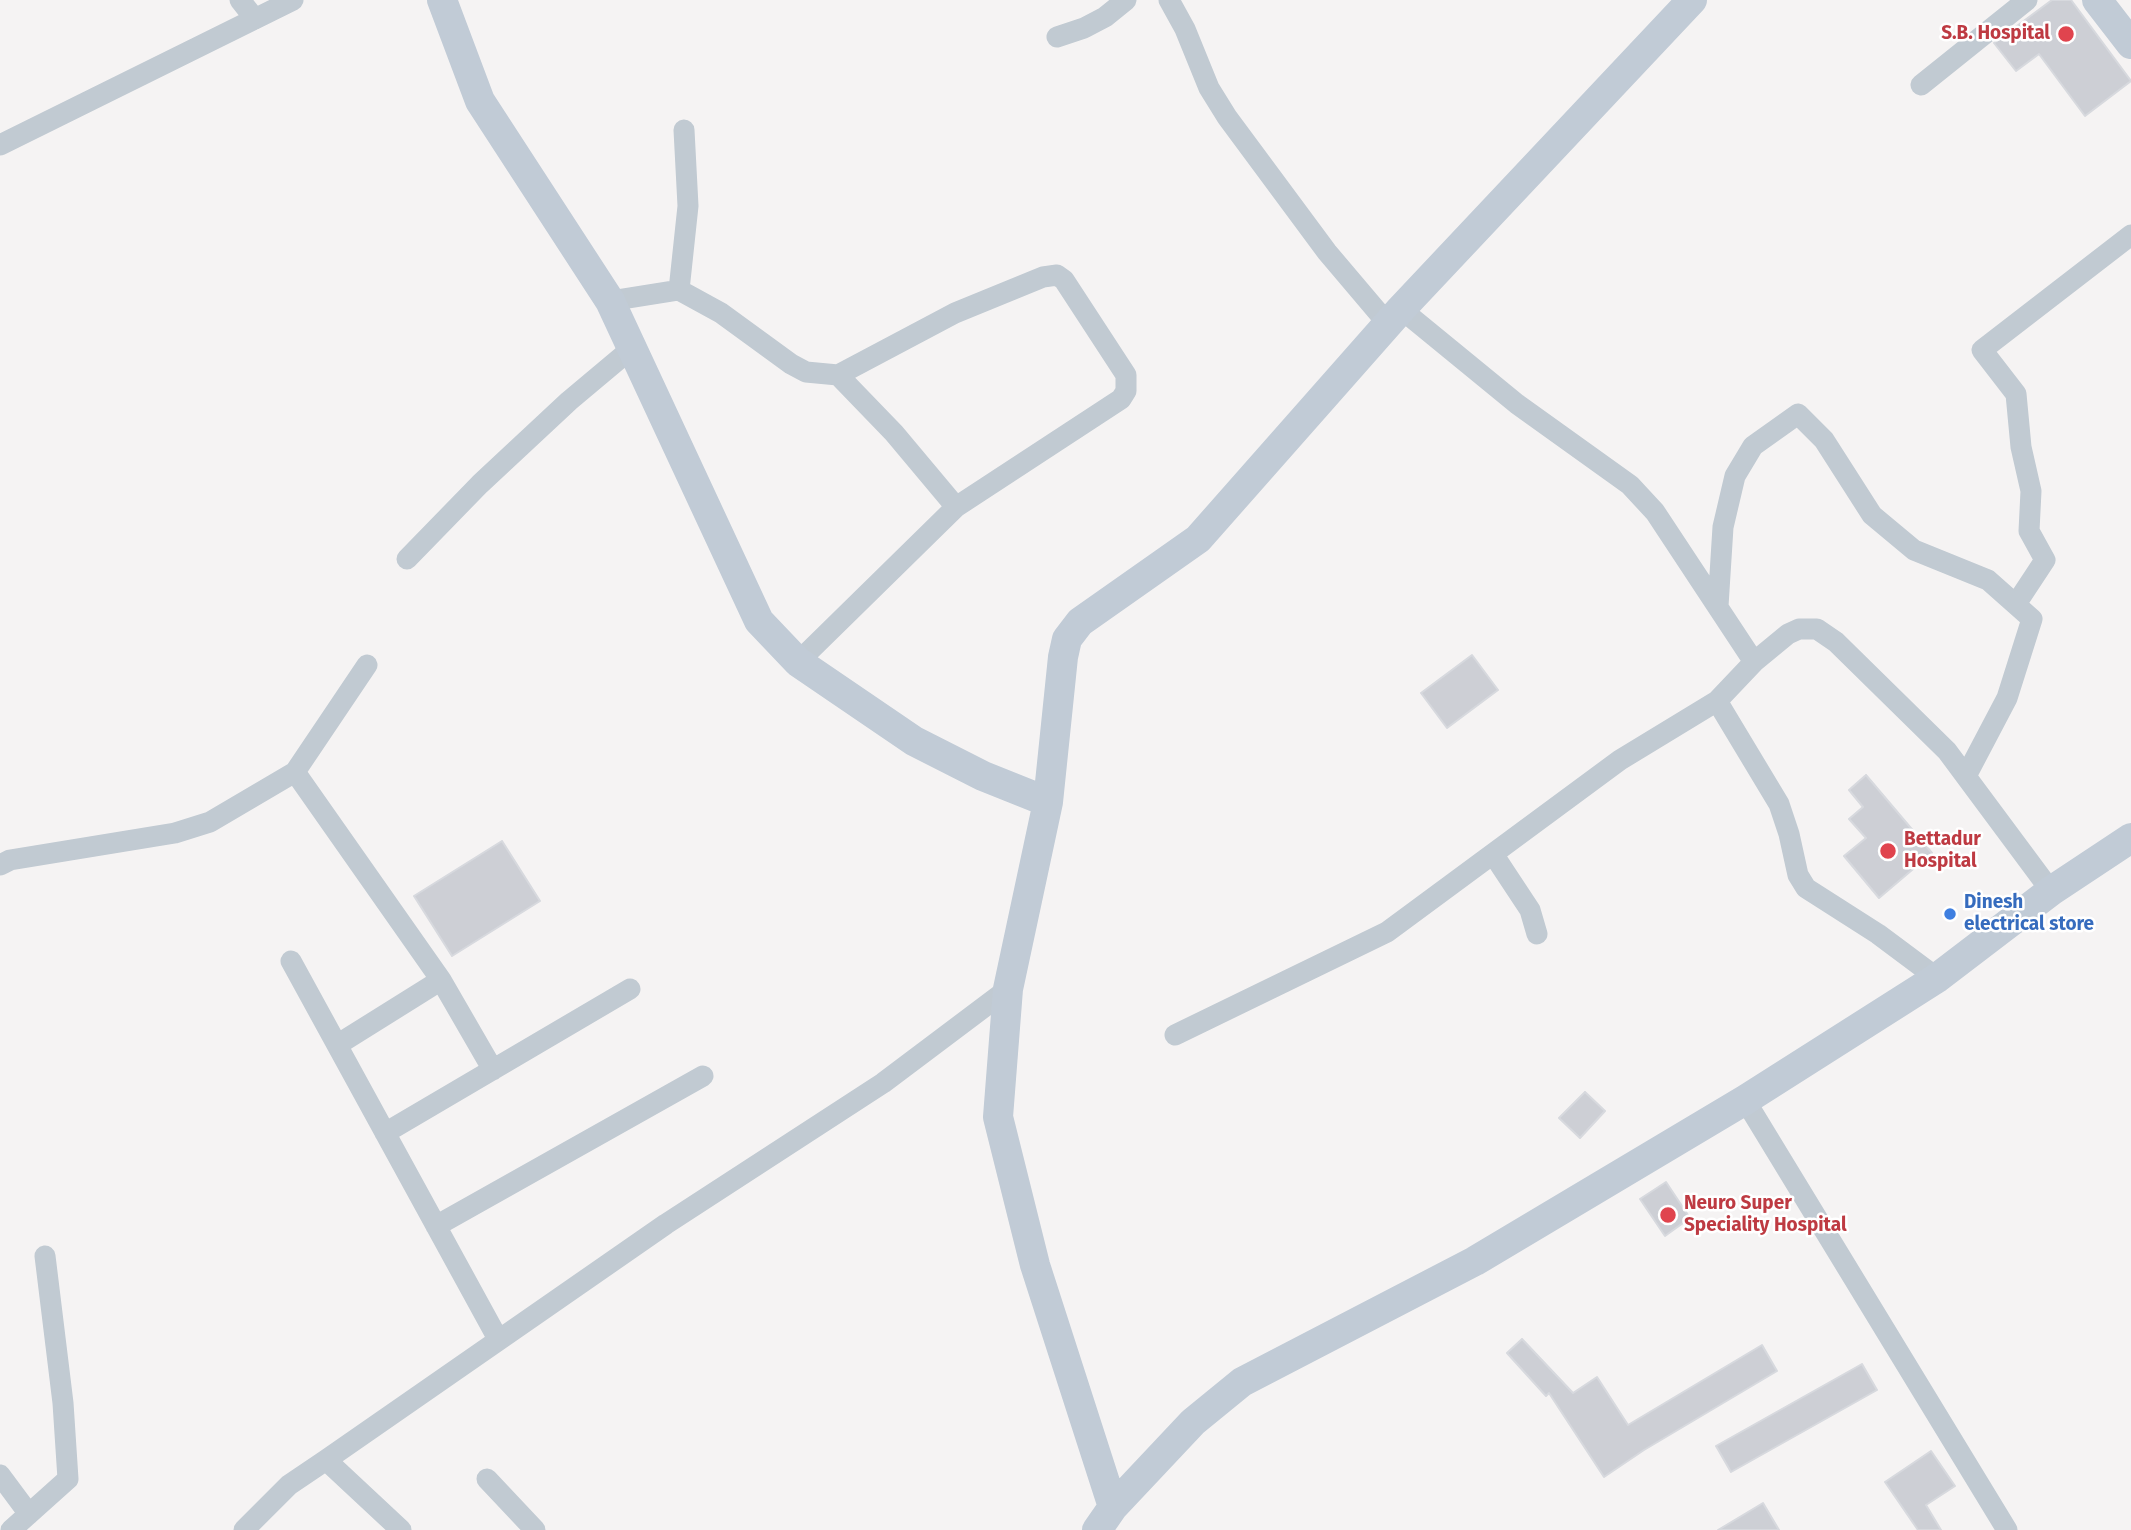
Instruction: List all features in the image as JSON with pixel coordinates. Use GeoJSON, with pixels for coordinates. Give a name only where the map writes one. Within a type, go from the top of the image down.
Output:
{"type":"FeatureCollection","features":[{"type":"Feature","properties":{"kind":"main road"},"geometry":{"type":"LineString","coordinates":[[442,0],[480,102],[610,301],[760,621],[797,662],[914,741],[983,776],[1048,802]]}},
{"type":"Feature","properties":{"kind":"main road"},"geometry":{"type":"LineString","coordinates":[[1105,1519],[1035,1265],[998,1118],[1007,989],[1048,802],[1063,657],[1068,639],[1080,622],[1198,538],[1394,316],[1692,0]]}},
{"type":"Feature","properties":{"kind":"main road"},"geometry":{"type":"LineString","coordinates":[[2097,0],[2131,44]]}},
{"type":"Feature","properties":{"kind":"main road"},"geometry":{"type":"LineString","coordinates":[[1105,1519],[1193,1422],[1241,1382],[1475,1261],[1745,1100],[1937,978],[2052,891],[2131,838]]}},
{"type":"Feature","properties":{"kind":"street"},"geometry":{"type":"LineString","coordinates":[[240,0],[256,19]]}},
{"type":"Feature","properties":{"kind":"street"},"geometry":{"type":"LineString","coordinates":[[0,145],[293,0]]}},
{"type":"Feature","properties":{"kind":"street"},"geometry":{"type":"LineString","coordinates":[[1057,37],[1105,17],[1126,0]]}},
{"type":"Feature","properties":{"kind":"street"},"geometry":{"type":"LineString","coordinates":[[1168,0],[1185,29],[1209,88],[1227,117],[1327,252],[1394,316],[1630,485],[1655,512],[1754,662]]}},
{"type":"Feature","properties":{"kind":"street"},"geometry":{"type":"LineString","coordinates":[[1921,85],[2027,0]]}},
{"type":"Feature","properties":{"kind":"street"},"geometry":{"type":"LineString","coordinates":[[680,290],[688,206],[684,131]]}},
{"type":"Feature","properties":{"kind":"street"},"geometry":{"type":"LineString","coordinates":[[2016,604],[2045,560],[2029,531],[2031,491],[2021,447],[2016,394],[1982,350],[2131,235]]}},
{"type":"Feature","properties":{"kind":"street"},"geometry":{"type":"LineString","coordinates":[[610,301],[680,290],[721,313],[798,368],[806,372],[838,375],[955,313],[1043,277],[1057,275],[1064,280],[1126,375],[1126,391],[1121,399],[956,507],[797,662]]}},
{"type":"Feature","properties":{"kind":"street"},"geometry":{"type":"LineString","coordinates":[[407,559],[480,484],[569,401],[631,349]]}},
{"type":"Feature","properties":{"kind":"street"},"geometry":{"type":"LineString","coordinates":[[838,375],[894,433],[956,507]]}},
{"type":"Feature","properties":{"kind":"street"},"geometry":{"type":"LineString","coordinates":[[1718,606],[1723,527],[1735,476],[1753,446],[1798,414],[1824,440],[1872,515],[1914,550],[1988,580],[2032,619],[2007,698],[1966,776]]}},
{"type":"Feature","properties":{"kind":"street"},"geometry":{"type":"LineString","coordinates":[[1175,1035],[1387,932],[1620,760],[1717,701],[1754,662],[1788,634],[1799,629],[1817,629],[1836,642],[1947,751],[2052,891]]}},
{"type":"Feature","properties":{"kind":"street"},"geometry":{"type":"LineString","coordinates":[[0,865],[10,860],[174,833],[210,822],[295,772],[367,665]]}},
{"type":"Feature","properties":{"kind":"street"},"geometry":{"type":"LineString","coordinates":[[1717,701],[1779,804],[1798,875],[1806,888],[1878,934],[1937,978]]}},
{"type":"Feature","properties":{"kind":"street"},"geometry":{"type":"LineString","coordinates":[[295,772],[441,980],[493,1070]]}},
{"type":"Feature","properties":{"kind":"street"},"geometry":{"type":"LineString","coordinates":[[1493,854],[1530,910],[1537,934]]}},
{"type":"Feature","properties":{"kind":"street"},"geometry":{"type":"LineString","coordinates":[[291,961],[498,1339]]}},
{"type":"Feature","properties":{"kind":"street"},"geometry":{"type":"LineString","coordinates":[[337,1045],[441,980]]}},
{"type":"Feature","properties":{"kind":"street"},"geometry":{"type":"LineString","coordinates":[[385,1133],[630,989]]}},
{"type":"Feature","properties":{"kind":"street"},"geometry":{"type":"LineString","coordinates":[[244,1530],[289,1485],[666,1224],[883,1083],[1007,989]]}},
{"type":"Feature","properties":{"kind":"street"},"geometry":{"type":"LineString","coordinates":[[436,1226],[703,1076]]}},
{"type":"Feature","properties":{"kind":"street"},"geometry":{"type":"LineString","coordinates":[[1745,1100],[2007,1530]]}},
{"type":"Feature","properties":{"kind":"street"},"geometry":{"type":"LineString","coordinates":[[11,1530],[68,1479],[63,1403],[45,1256]]}},
{"type":"Feature","properties":{"kind":"street"},"geometry":{"type":"LineString","coordinates":[[326,1460],[397,1529]]}},
{"type":"Feature","properties":{"kind":"street"},"geometry":{"type":"LineString","coordinates":[[0,1475],[29,1514]]}},
{"type":"Feature","properties":{"kind":"street"},"geometry":{"type":"LineString","coordinates":[[487,1479],[534,1530]]}},
{"type":"Feature","properties":{"kind":"building"},"geometry":{"type":"Polygon","coordinates":[[[2052,0],[2071,0],[2131,81],[2085,116],[2039,54],[2016,71],[1994,43],[2052,0]]]}},
{"type":"Feature","properties":{"kind":"building"},"geometry":{"type":"Polygon","coordinates":[[[1472,655],[1498,690],[1447,728],[1421,693],[1472,655]]]}},
{"type":"Feature","properties":{"kind":"building"},"geometry":{"type":"Polygon","coordinates":[[[1866,775],[1932,853],[1879,898],[1844,856],[1866,838],[1849,819],[1863,807],[1849,790],[1866,775]]]}},
{"type":"Feature","properties":{"kind":"building"},"geometry":{"type":"Polygon","coordinates":[[[502,841],[540,901],[452,956],[414,896],[502,841]]]}},
{"type":"Feature","properties":{"kind":"building"},"geometry":{"type":"Polygon","coordinates":[[[1585,1092],[1605,1111],[1580,1138],[1559,1118],[1585,1092]]]}},
{"type":"Feature","properties":{"kind":"building"},"geometry":{"type":"Polygon","coordinates":[[[1666,1182],[1690,1218],[1665,1236],[1640,1199],[1666,1182]]]}},
{"type":"Feature","properties":{"kind":"building"},"geometry":{"type":"Polygon","coordinates":[[[1522,1339],[1573,1393],[1597,1377],[1628,1425],[1762,1345],[1777,1371],[1644,1450],[1604,1477],[1549,1393],[1546,1396],[1507,1353],[1522,1339]]]}},
{"type":"Feature","properties":{"kind":"building"},"geometry":{"type":"Polygon","coordinates":[[[1862,1364],[1877,1390],[1731,1472],[1716,1446],[1862,1364]]]}},
{"type":"Feature","properties":{"kind":"building"},"geometry":{"type":"Polygon","coordinates":[[[1931,1451],[1955,1486],[1926,1505],[1941,1530],[1918,1530],[1885,1482],[1931,1451]]]}},
{"type":"Feature","properties":{"kind":"building"},"geometry":{"type":"Polygon","coordinates":[[[1763,1503],[1779,1530],[1718,1530],[1763,1503]]]}},
{"type":"Feature","properties":{"kind":"place","name":"S.B. Hospital"},"geometry":{"type":"Point","coordinates":[2066,34]}},
{"type":"Feature","properties":{"kind":"place","name":"Bettadur Hospital"},"geometry":{"type":"Point","coordinates":[1888,851]}},
{"type":"Feature","properties":{"kind":"place","name":"Dinesh electrical store"},"geometry":{"type":"Point","coordinates":[1950,914]}},
{"type":"Feature","properties":{"kind":"place","name":"Neuro Super Speciality Hospital"},"geometry":{"type":"Point","coordinates":[1668,1215]}}]}
